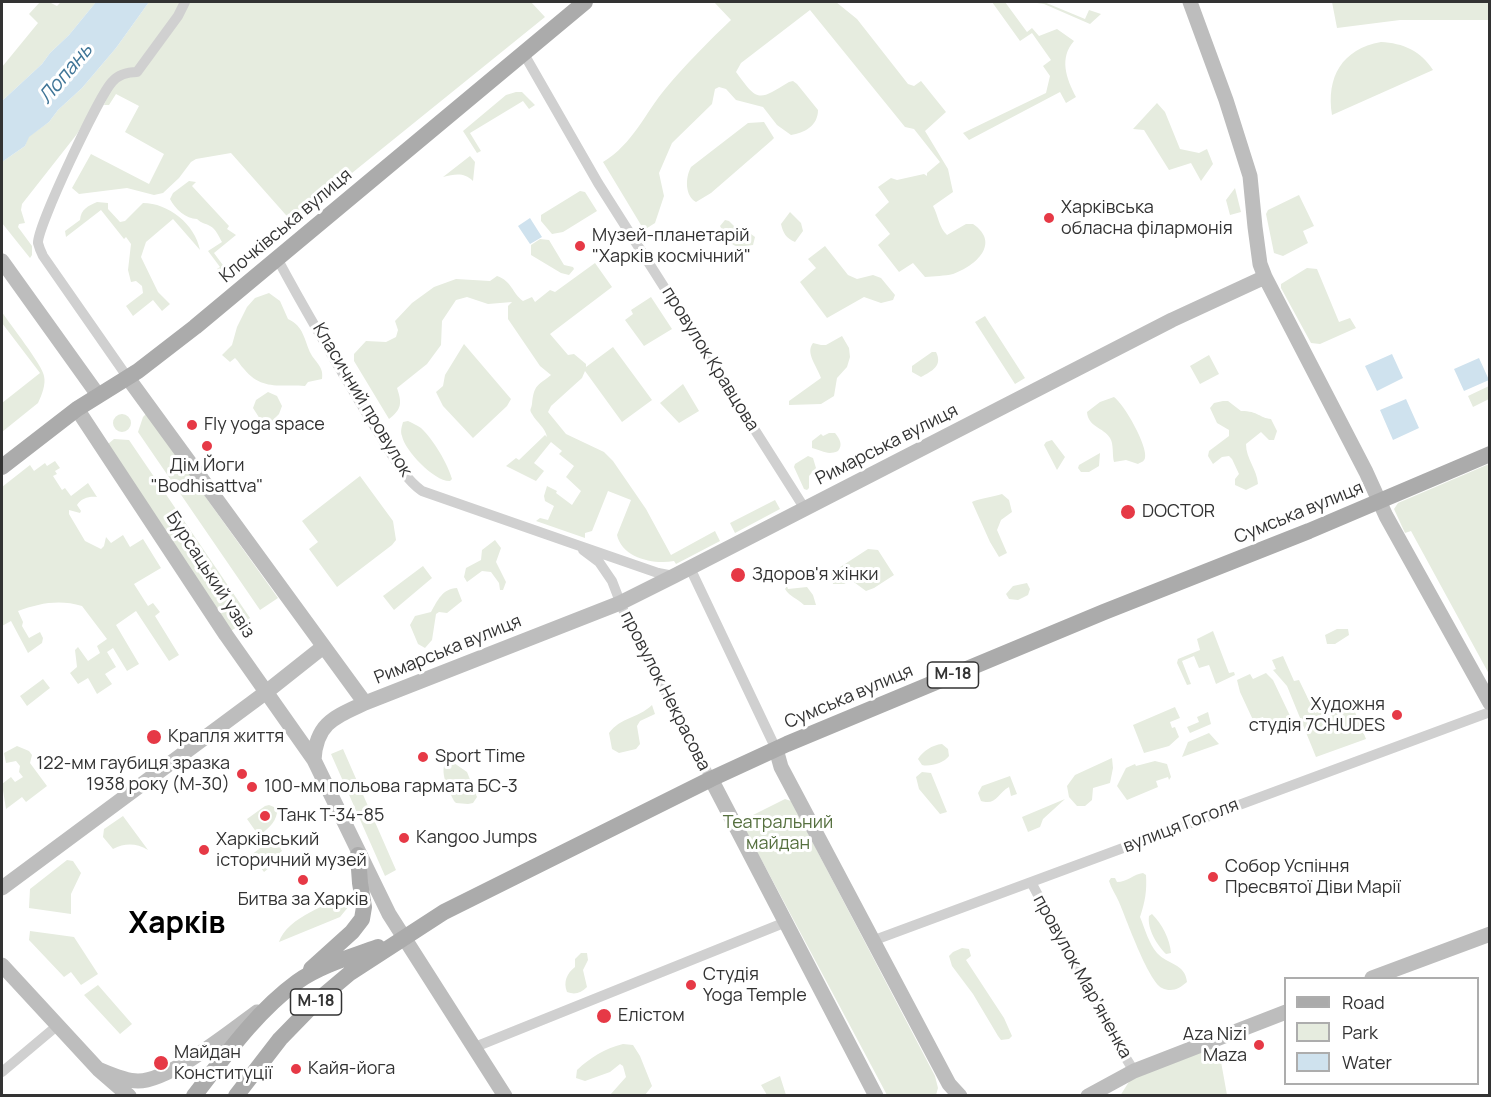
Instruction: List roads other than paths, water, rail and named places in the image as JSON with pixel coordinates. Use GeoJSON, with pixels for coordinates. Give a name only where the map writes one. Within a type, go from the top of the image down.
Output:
{"type":"FeatureCollection","features":[{"type":"Feature","properties":{"kind":"main road","name":"Клочківська вулиця"},"geometry":{"type":"LineString","coordinates":[[2,467],[77,409],[128,378],[195,327],[585,2]]}},
{"type":"Feature","properties":{"kind":"main road","name":"Сумська вулиця"},"geometry":{"type":"LineString","coordinates":[[404,938],[444,912],[776,749],[1104,612],[1380,502],[1490,454]]}},
{"type":"Feature","properties":{"kind":"main road"},"geometry":{"type":"LineString","coordinates":[[297,983],[352,932],[362,919],[364,907],[358,855]]}},
{"type":"Feature","properties":{"kind":"main road","name":"М-18"},"geometry":{"type":"LineString","coordinates":[[194,1095],[242,1035],[297,983],[320,969],[404,938]]}},
{"type":"Feature","properties":{"kind":"main road","name":"М-18"},"geometry":{"type":"LineString","coordinates":[[236,1095],[274,1046],[318,1000],[350,973],[404,938]]}},
{"type":"Feature","properties":{"kind":"street"},"geometry":{"type":"LineString","coordinates":[[185,2],[178,16],[137,72],[127,73],[112,82],[51,201],[38,242],[43,256],[128,378],[365,703]]}},
{"type":"Feature","properties":{"kind":"street"},"geometry":{"type":"LineString","coordinates":[[1190,2],[1226,100],[1250,176],[1260,264],[1265,277],[1380,502],[1490,703]]}},
{"type":"Feature","properties":{"kind":"street","name":"провулок Кравцова"},"geometry":{"type":"LineString","coordinates":[[524,54],[598,183],[805,509]]}},
{"type":"Feature","properties":{"kind":"street","name":"Класичний провулок"},"geometry":{"type":"LineString","coordinates":[[277,258],[349,383],[403,472],[414,485],[422,491],[658,573],[674,576]]}},
{"type":"Feature","properties":{"kind":"street"},"geometry":{"type":"LineString","coordinates":[[2,261],[98,395]]}},
{"type":"Feature","properties":{"kind":"street","name":"Римарська вулиця"},"geometry":{"type":"LineString","coordinates":[[314,760],[314,745],[326,725],[333,719],[365,703],[620,603],[1172,320],[1265,277]]}},
{"type":"Feature","properties":{"kind":"street","name":"Бурсацький узвіз"},"geometry":{"type":"LineString","coordinates":[[77,409],[265,693],[314,760]]}},
{"type":"Feature","properties":{"kind":"street","name":"Класичний провулок"},"geometry":{"type":"LineString","coordinates":[[577,545],[599,562],[612,581],[620,603]]}},
{"type":"Feature","properties":{"kind":"street"},"geometry":{"type":"LineString","coordinates":[[690,568],[776,749],[781,767],[872,941],[956,1092]]}},
{"type":"Feature","properties":{"kind":"street","name":"провулок Некрасова"},"geometry":{"type":"LineString","coordinates":[[620,603],[711,779]]}},
{"type":"Feature","properties":{"kind":"street"},"geometry":{"type":"LineString","coordinates":[[2,888],[265,693],[324,646]]}},
{"type":"Feature","properties":{"kind":"street","name":"вулиця Гоголя"},"geometry":{"type":"LineString","coordinates":[[872,941],[1490,712]]}},
{"type":"Feature","properties":{"kind":"street"},"geometry":{"type":"LineString","coordinates":[[314,760],[389,915],[505,1095]]}},
{"type":"Feature","properties":{"kind":"street"},"geometry":{"type":"LineString","coordinates":[[711,779],[876,1095]]}},
{"type":"Feature","properties":{"kind":"street","name":"провулок Мар’яненка"},"geometry":{"type":"LineString","coordinates":[[1031,882],[1131,1073]]}},
{"type":"Feature","properties":{"kind":"street"},"geometry":{"type":"LineString","coordinates":[[475,1047],[786,921]]}},
{"type":"Feature","properties":{"kind":"street"},"geometry":{"type":"LineString","coordinates":[[1375,977],[1490,934]]}},
{"type":"Feature","properties":{"kind":"street"},"geometry":{"type":"LineString","coordinates":[[2,965],[99,1069],[129,1095]]}},
{"type":"Feature","properties":{"kind":"street"},"geometry":{"type":"LineString","coordinates":[[99,1069],[138,1081],[153,1078],[204,1049],[297,983]]}},
{"type":"Feature","properties":{"kind":"street"},"geometry":{"type":"LineString","coordinates":[[1088,1095],[1131,1073],[1284,1013]]}},
{"type":"Feature","properties":{"kind":"street"},"geometry":{"type":"LineString","coordinates":[[2,1072],[58,1025]]}},
{"type":"Feature","properties":{"kind":"street"},"geometry":{"type":"LineString","coordinates":[[99,1069],[113,1095]]}},
{"type":"Feature","properties":{"kind":"street"},"geometry":{"type":"LineString","coordinates":[[1117,1095],[1123,1081],[1131,1073]]}},
{"type":"Feature","properties":{"kind":"water","name":"Лопань"},"geometry":{"type":"Polygon","coordinates":[[[96,2],[149,2],[116,48],[82,88],[58,110],[49,122],[29,137],[25,146],[2,162],[2,101],[42,64],[96,2]]]}},
{"type":"Feature","properties":{"kind":"water"},"geometry":{"type":"Polygon","coordinates":[[[530,218],[542,237],[530,244],[518,226],[530,218]]]}},
{"type":"Feature","properties":{"kind":"water"},"geometry":{"type":"Polygon","coordinates":[[[1392,354],[1403,378],[1377,391],[1365,366],[1392,354]]]}},
{"type":"Feature","properties":{"kind":"water"},"geometry":{"type":"Polygon","coordinates":[[[1479,358],[1489,380],[1464,391],[1454,369],[1479,358]]]}},
{"type":"Feature","properties":{"kind":"water"},"geometry":{"type":"Polygon","coordinates":[[[1406,399],[1419,428],[1393,440],[1380,410],[1406,399]]]}},
{"type":"Feature","properties":{"kind":"place","name":"Харківська обласна філармонія"},"geometry":{"type":"Point","coordinates":[1049,218]}},
{"type":"Feature","properties":{"kind":"place","name":"Музей-планетарій \"Харків космічний\""},"geometry":{"type":"Point","coordinates":[580,246]}},
{"type":"Feature","properties":{"kind":"place","name":"Fly yoga space"},"geometry":{"type":"Point","coordinates":[192,425]}},
{"type":"Feature","properties":{"kind":"place","name":"Дім Йоги \"Bodhisattva\""},"geometry":{"type":"Point","coordinates":[207,446]}},
{"type":"Feature","properties":{"kind":"place","name":"DOCTOR"},"geometry":{"type":"Point","coordinates":[1128,512]}},
{"type":"Feature","properties":{"kind":"place","name":"Здоров'я жінки"},"geometry":{"type":"Point","coordinates":[738,575]}},
{"type":"Feature","properties":{"kind":"place","name":"Художня студія 7CHUDES"},"geometry":{"type":"Point","coordinates":[1397,715]}},
{"type":"Feature","properties":{"kind":"place","name":"Крапля життя"},"geometry":{"type":"Point","coordinates":[154,737]}},
{"type":"Feature","properties":{"kind":"place","name":"Sport Time"},"geometry":{"type":"Point","coordinates":[423,757]}},
{"type":"Feature","properties":{"kind":"place","name":"122-мм гаубиця зразка 1938 року (М-30)"},"geometry":{"type":"Point","coordinates":[242,774]}},
{"type":"Feature","properties":{"kind":"place","name":"100-мм польова гармата БС-3"},"geometry":{"type":"Point","coordinates":[252,787]}},
{"type":"Feature","properties":{"kind":"place","name":"Танк Т-34-85"},"geometry":{"type":"Point","coordinates":[265,816]}},
{"type":"Feature","properties":{"kind":"place","name":"Kangoo Jumps"},"geometry":{"type":"Point","coordinates":[404,838]}},
{"type":"Feature","properties":{"kind":"place","name":"Харківський історичний музей"},"geometry":{"type":"Point","coordinates":[204,850]}},
{"type":"Feature","properties":{"kind":"place","name":"Собор Успіння Пресвятої Діви Марії"},"geometry":{"type":"Point","coordinates":[1213,877]}},
{"type":"Feature","properties":{"kind":"place","name":"Битва за Харків"},"geometry":{"type":"Point","coordinates":[303,880]}},
{"type":"Feature","properties":{"kind":"place","name":"Студiя Yoga Temple"},"geometry":{"type":"Point","coordinates":[691,985]}},
{"type":"Feature","properties":{"kind":"place","name":"Елістом"},"geometry":{"type":"Point","coordinates":[604,1016]}},
{"type":"Feature","properties":{"kind":"place","name":"Aza Nizi Maza"},"geometry":{"type":"Point","coordinates":[1259,1045]}},
{"type":"Feature","properties":{"kind":"place","name":"Майдан Конституції"},"geometry":{"type":"Point","coordinates":[161,1063]}},
{"type":"Feature","properties":{"kind":"place","name":"Кайя-йога"},"geometry":{"type":"Point","coordinates":[296,1069]}},
{"type":"Feature","properties":{"kind":"district","name":"Харків"},"geometry":{"type":"Point","coordinates":[177,925]}},
{"type":"Feature","properties":{"kind":"park label","name":"Театральний майдан"},"geometry":{"type":"Point","coordinates":[778,833]}}]}
